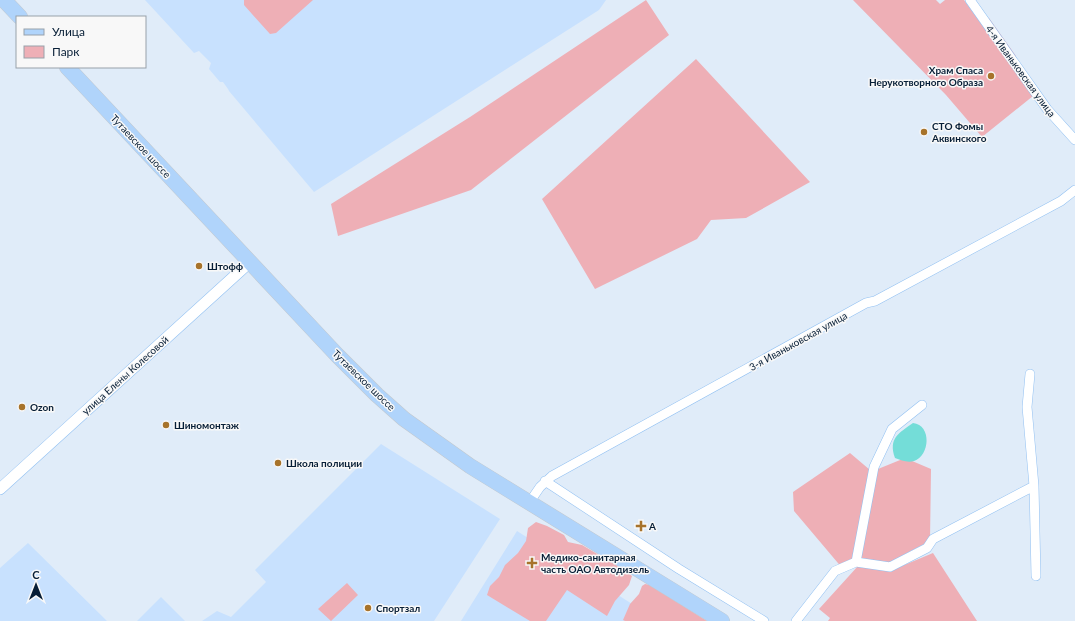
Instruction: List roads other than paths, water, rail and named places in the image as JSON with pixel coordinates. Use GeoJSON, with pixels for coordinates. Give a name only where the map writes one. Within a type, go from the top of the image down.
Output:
{"type":"FeatureCollection","features":[{"type":"Feature","properties":{"kind":"main road"},"geometry":{"type":"LineString","coordinates":[[4,0],[19,16]]}},
{"type":"Feature","properties":{"kind":"main road","name":"Тутаевское шоссе"},"geometry":{"type":"LineString","coordinates":[[68,68],[342,360],[393,409],[470,466],[722,621]]}},
{"type":"Feature","properties":{"kind":"street","name":"4-я Иваньковская улица"},"geometry":{"type":"LineString","coordinates":[[970,0],[1047,108],[1075,140]]}},
{"type":"Feature","properties":{"kind":"street","name":"3-я Иваньковская улица"},"geometry":{"type":"LineString","coordinates":[[529,503],[545,481],[566,468],[866,303],[876,301],[1061,201],[1075,190]]}},
{"type":"Feature","properties":{"kind":"street","name":"улица Елены Колесовой"},"geometry":{"type":"LineString","coordinates":[[0,489],[250,262]]}},
{"type":"Feature","properties":{"kind":"street"},"geometry":{"type":"LineString","coordinates":[[1030,374],[1027,407],[1034,486],[1036,576]]}},
{"type":"Feature","properties":{"kind":"street"},"geometry":{"type":"LineString","coordinates":[[856,562],[874,468],[892,429],[922,405]]}},
{"type":"Feature","properties":{"kind":"street"},"geometry":{"type":"LineString","coordinates":[[545,481],[679,569],[764,621]]}},
{"type":"Feature","properties":{"kind":"street"},"geometry":{"type":"LineString","coordinates":[[796,621],[835,571],[856,562],[890,567],[927,548],[933,539],[1034,486]]}},
{"type":"Feature","properties":{"kind":"place","name":"Храм Спаса Нерукотворного Образа"},"geometry":{"type":"Point","coordinates":[991,76]}},
{"type":"Feature","properties":{"kind":"place","name":"СТО Фомы Аквинского"},"geometry":{"type":"Point","coordinates":[924,132]}},
{"type":"Feature","properties":{"kind":"place","name":"Штофф"},"geometry":{"type":"Point","coordinates":[199,266]}},
{"type":"Feature","properties":{"kind":"place","name":"Ozon"},"geometry":{"type":"Point","coordinates":[22,407]}},
{"type":"Feature","properties":{"kind":"place","name":"Шиномонтаж"},"geometry":{"type":"Point","coordinates":[166,425]}},
{"type":"Feature","properties":{"kind":"place","name":"Школа полиции"},"geometry":{"type":"Point","coordinates":[278,463]}},
{"type":"Feature","properties":{"kind":"place","name":"А"},"geometry":{"type":"Point","coordinates":[641,526]}},
{"type":"Feature","properties":{"kind":"place","name":"Медико-санитарная часть ОАО Автодизель"},"geometry":{"type":"Point","coordinates":[532,563]}},
{"type":"Feature","properties":{"kind":"place","name":"Спортзал"},"geometry":{"type":"Point","coordinates":[368,608]}}]}
